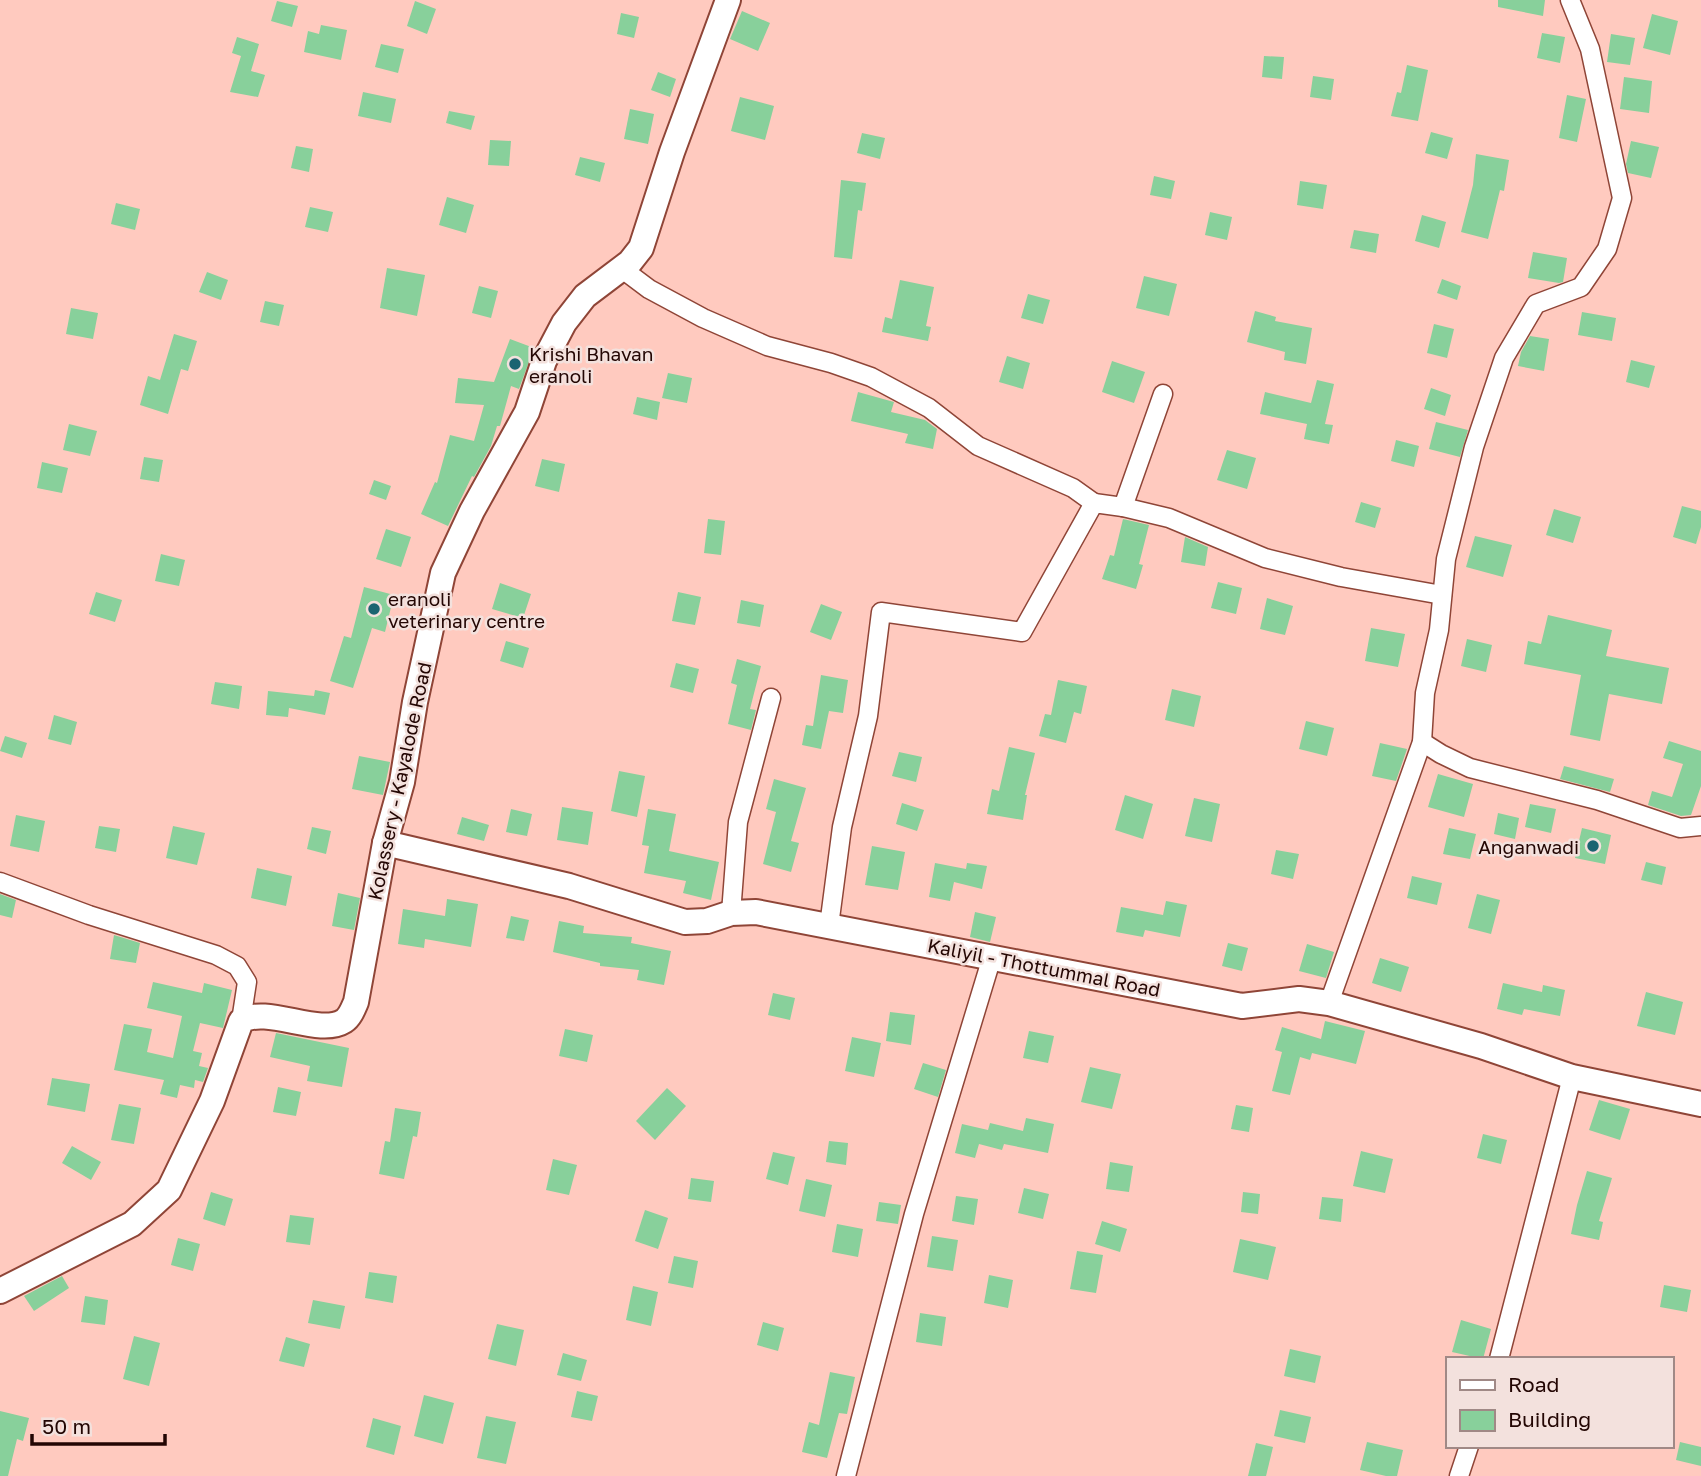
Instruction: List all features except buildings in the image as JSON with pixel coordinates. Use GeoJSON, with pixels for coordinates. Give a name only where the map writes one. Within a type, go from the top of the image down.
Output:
{"type":"FeatureCollection","features":[{"type":"Feature","properties":{"kind":"main road","name":"Kolassery - Kayalode Road"},"geometry":{"type":"LineString","coordinates":[[241,1021],[254,1016],[334,1025],[347,1020],[356,1002],[385,843],[402,782],[415,702],[443,573],[472,511],[527,412],[544,361],[564,323],[585,296],[630,262],[641,248],[671,152],[728,0]]}},
{"type":"Feature","properties":{"kind":"main road","name":"Kaliyil - Thottummal Road"},"geometry":{"type":"LineString","coordinates":[[385,843],[569,886],[685,922],[707,921],[731,913],[756,912],[1242,1006],[1299,999],[1329,1003],[1482,1046],[1572,1076],[1701,1104]]}},
{"type":"Feature","properties":{"kind":"main road"},"geometry":{"type":"LineString","coordinates":[[0,1291],[132,1224],[169,1190],[212,1101],[241,1021]]}},
{"type":"Feature","properties":{"kind":"street"},"geometry":{"type":"LineString","coordinates":[[1329,1003],[1422,741],[1425,693],[1439,629],[1446,559],[1474,447],[1504,358],[1536,304],[1581,287],[1607,248],[1622,198],[1590,49],[1570,0]]}},
{"type":"Feature","properties":{"kind":"street"},"geometry":{"type":"LineString","coordinates":[[621,268],[649,289],[767,346],[872,377],[929,408],[978,446],[1073,488],[1094,503],[1169,517],[1265,558],[1364,582],[1442,594]]}},
{"type":"Feature","properties":{"kind":"street"},"geometry":{"type":"LineString","coordinates":[[1123,507],[1163,394]]}},
{"type":"Feature","properties":{"kind":"street"},"geometry":{"type":"LineString","coordinates":[[829,926],[842,827],[868,716],[881,612],[1022,632],[1094,503]]}},
{"type":"Feature","properties":{"kind":"street"},"geometry":{"type":"LineString","coordinates":[[731,913],[738,822],[771,698]]}},
{"type":"Feature","properties":{"kind":"street"},"geometry":{"type":"LineString","coordinates":[[1422,741],[1441,754],[1471,768],[1597,800],[1681,828],[1701,826]]}},
{"type":"Feature","properties":{"kind":"street"},"geometry":{"type":"LineString","coordinates":[[0,882],[89,915],[216,955],[237,966],[247,982],[241,1021]]}},
{"type":"Feature","properties":{"kind":"street"},"geometry":{"type":"LineString","coordinates":[[846,1476],[914,1214],[992,957]]}},
{"type":"Feature","properties":{"kind":"street"},"geometry":{"type":"LineString","coordinates":[[1500,1357],[1572,1076]]}},
{"type":"Feature","properties":{"kind":"street"},"geometry":{"type":"LineString","coordinates":[[1459,1476],[1468,1448]]}},
{"type":"Feature","properties":{"kind":"place","name":"Krishi Bhavan eranoli"},"geometry":{"type":"Point","coordinates":[515,364]}},
{"type":"Feature","properties":{"kind":"place","name":"eranoli veterinary centre"},"geometry":{"type":"Point","coordinates":[374,609]}},
{"type":"Feature","properties":{"kind":"place","name":"Anganwadi"},"geometry":{"type":"Point","coordinates":[1593,846]}}]}
